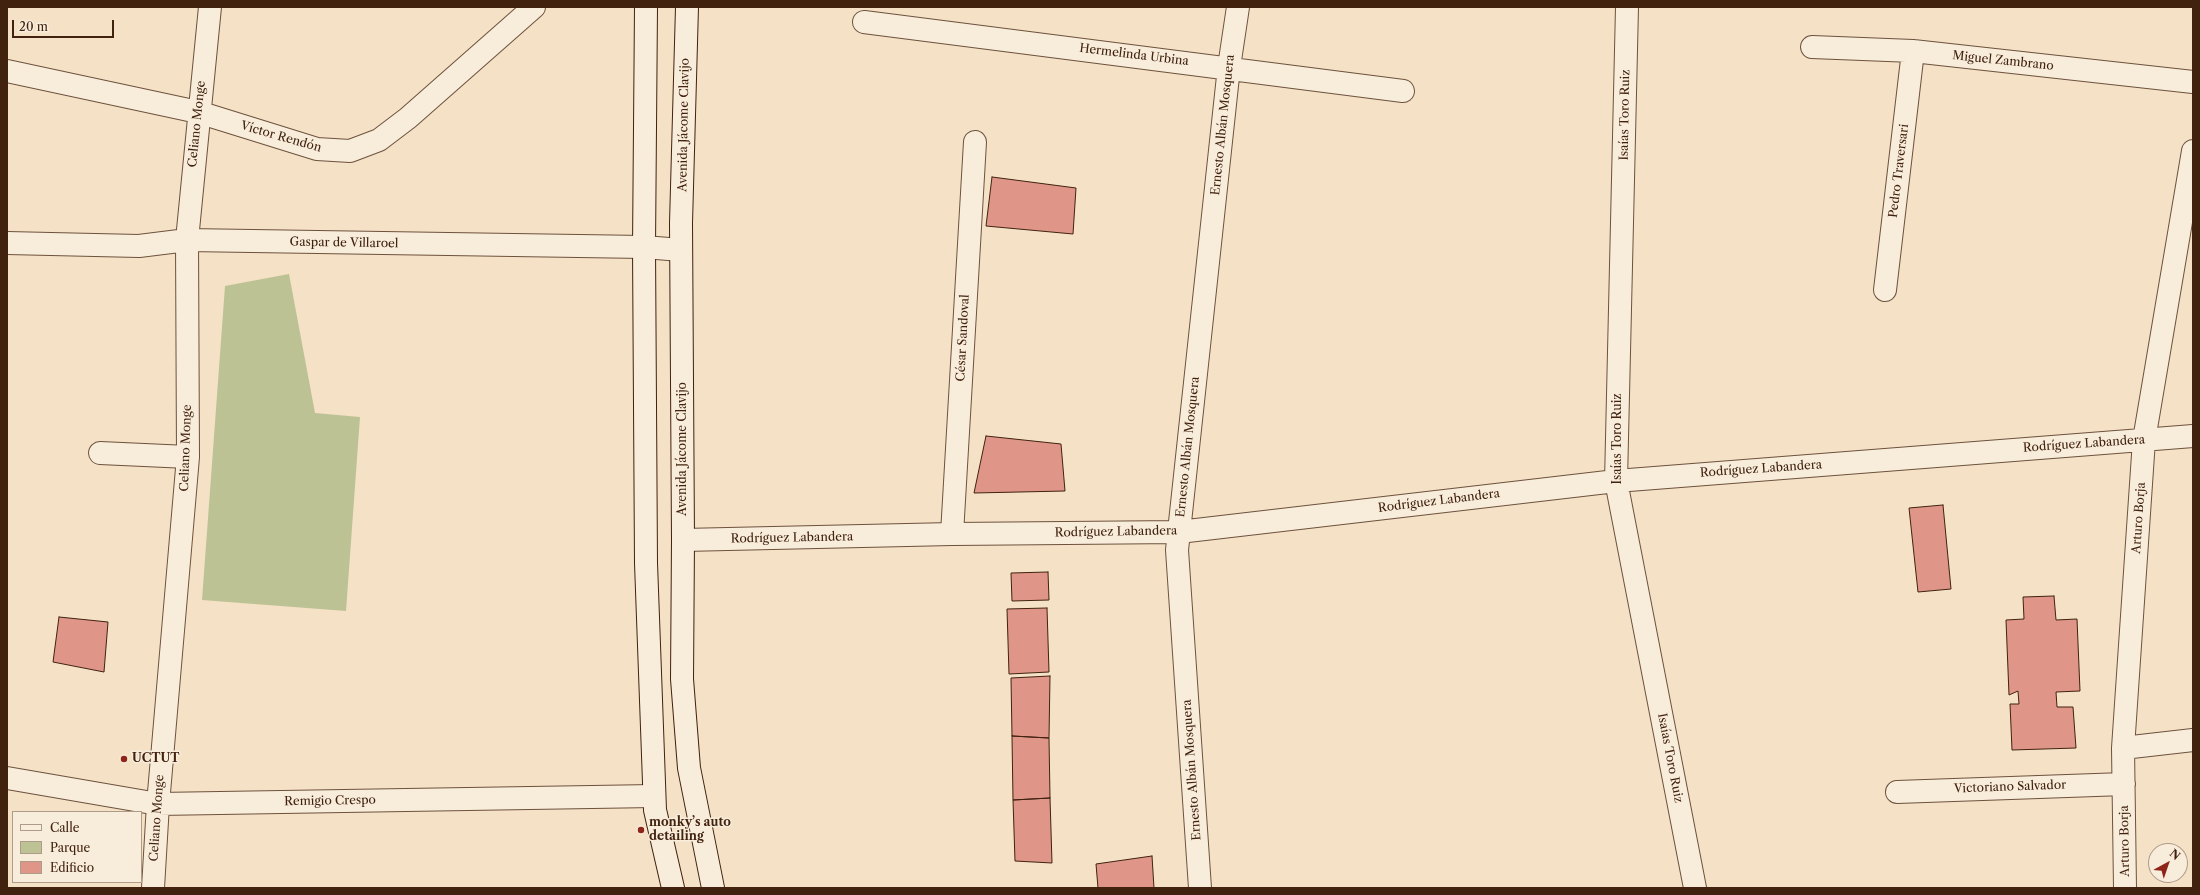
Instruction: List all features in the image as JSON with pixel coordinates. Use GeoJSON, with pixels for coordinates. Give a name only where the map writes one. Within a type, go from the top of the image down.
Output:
{"type":"FeatureCollection","features":[{"type":"Feature","properties":{"kind":"street","name":"Celiano Monge"},"geometry":{"type":"LineString","coordinates":[[153,888],[158,804],[188,457],[187,240],[198,112],[210,7]]}},
{"type":"Feature","properties":{"kind":"street","name":"Víctor Rendón"},"geometry":{"type":"LineString","coordinates":[[7,71],[198,112],[317,149],[350,151],[379,140],[408,118],[534,7]]}},
{"type":"Feature","properties":{"kind":"street"},"geometry":{"type":"LineString","coordinates":[[646,7],[644,247],[646,563],[655,810],[673,888]]}},
{"type":"Feature","properties":{"kind":"street","name":"Avenida Jácome Clavijo"},"geometry":{"type":"LineString","coordinates":[[687,7],[681,250],[683,540],[682,679],[689,768],[713,888]]}},
{"type":"Feature","properties":{"kind":"street","name":"Ernesto Albán Mosquera"},"geometry":{"type":"LineString","coordinates":[[1200,888],[1178,566],[1179,532],[1229,67],[1238,7]]}},
{"type":"Feature","properties":{"kind":"street","name":"Isaías Toro Ruiz"},"geometry":{"type":"LineString","coordinates":[[1627,7],[1616,481],[1695,888]]}},
{"type":"Feature","properties":{"kind":"street","name":"Hermelinda Urbina"},"geometry":{"type":"LineString","coordinates":[[864,22],[1403,90]]}},
{"type":"Feature","properties":{"kind":"street","name":"Miguel Zambrano"},"geometry":{"type":"LineString","coordinates":[[1812,47],[1913,51],[2193,82]]}},
{"type":"Feature","properties":{"kind":"street","name":"Pedro Traversari"},"geometry":{"type":"LineString","coordinates":[[1885,290],[1913,51]]}},
{"type":"Feature","properties":{"kind":"street","name":"César Sandoval"},"geometry":{"type":"LineString","coordinates":[[952,534],[975,142]]}},
{"type":"Feature","properties":{"kind":"street","name":"Arturo Borja"},"geometry":{"type":"LineString","coordinates":[[2125,888],[2123,748],[2144,440],[2190,194],[2193,152]]}},
{"type":"Feature","properties":{"kind":"street","name":"Gaspar de Villaroel"},"geometry":{"type":"LineString","coordinates":[[7,243],[139,246],[187,240],[644,247],[681,250]]}},
{"type":"Feature","properties":{"kind":"street","name":"Rodríguez Labandera"},"geometry":{"type":"LineString","coordinates":[[683,540],[952,534],[1179,532],[1616,481],[2193,436]]}},
{"type":"Feature","properties":{"kind":"street"},"geometry":{"type":"LineString","coordinates":[[100,453],[188,457]]}},
{"type":"Feature","properties":{"kind":"street"},"geometry":{"type":"LineString","coordinates":[[2123,748],[2193,740]]}},
{"type":"Feature","properties":{"kind":"street","name":"Remigio Crespo"},"geometry":{"type":"LineString","coordinates":[[7,778],[158,804],[654,796]]}},
{"type":"Feature","properties":{"kind":"street","name":"Victoriano Salvador"},"geometry":{"type":"LineString","coordinates":[[1897,792],[2124,784]]}},
{"type":"Feature","properties":{"kind":"green space"},"geometry":{"type":"Polygon","coordinates":[[[289,274],[315,413],[360,417],[346,611],[202,600],[225,286],[289,274]]]}},
{"type":"Feature","properties":{"kind":"building"},"geometry":{"type":"Polygon","coordinates":[[[992,177],[1076,188],[1073,234],[986,226],[992,177]]]}},
{"type":"Feature","properties":{"kind":"building"},"geometry":{"type":"Polygon","coordinates":[[[986,436],[1061,444],[1065,491],[974,493],[986,436]]]}},
{"type":"Feature","properties":{"kind":"building"},"geometry":{"type":"Polygon","coordinates":[[[1943,505],[1951,589],[1918,592],[1909,508],[1943,505]]]}},
{"type":"Feature","properties":{"kind":"building"},"geometry":{"type":"Polygon","coordinates":[[[1048,572],[1049,600],[1012,601],[1011,573],[1048,572]]]}},
{"type":"Feature","properties":{"kind":"building"},"geometry":{"type":"Polygon","coordinates":[[[2054,596],[2056,620],[2077,619],[2080,691],[2056,692],[2057,707],[2073,707],[2076,748],[2012,750],[2010,704],[2019,704],[2018,691],[2009,695],[2006,620],[2024,619],[2023,597],[2054,596]]]}},
{"type":"Feature","properties":{"kind":"building"},"geometry":{"type":"Polygon","coordinates":[[[1047,608],[1049,672],[1009,674],[1007,609],[1047,608]]]}},
{"type":"Feature","properties":{"kind":"building"},"geometry":{"type":"Polygon","coordinates":[[[59,617],[108,622],[104,672],[53,662],[59,617]]]}},
{"type":"Feature","properties":{"kind":"building"},"geometry":{"type":"Polygon","coordinates":[[[1050,676],[1049,738],[1012,736],[1011,678],[1050,676]]]}},
{"type":"Feature","properties":{"kind":"building"},"geometry":{"type":"Polygon","coordinates":[[[1012,736],[1049,738],[1050,798],[1013,800],[1012,736]]]}},
{"type":"Feature","properties":{"kind":"building"},"geometry":{"type":"Polygon","coordinates":[[[1050,798],[1052,863],[1015,861],[1013,800],[1050,798]]]}},
{"type":"Feature","properties":{"kind":"building"},"geometry":{"type":"Polygon","coordinates":[[[1152,856],[1154,888],[1098,888],[1096,864],[1152,856]]]}},
{"type":"Feature","properties":{"kind":"place","name":"UCTUT"},"geometry":{"type":"Point","coordinates":[124,759]}},
{"type":"Feature","properties":{"kind":"place","name":"monky’s auto detailing"},"geometry":{"type":"Point","coordinates":[641,830]}}]}
